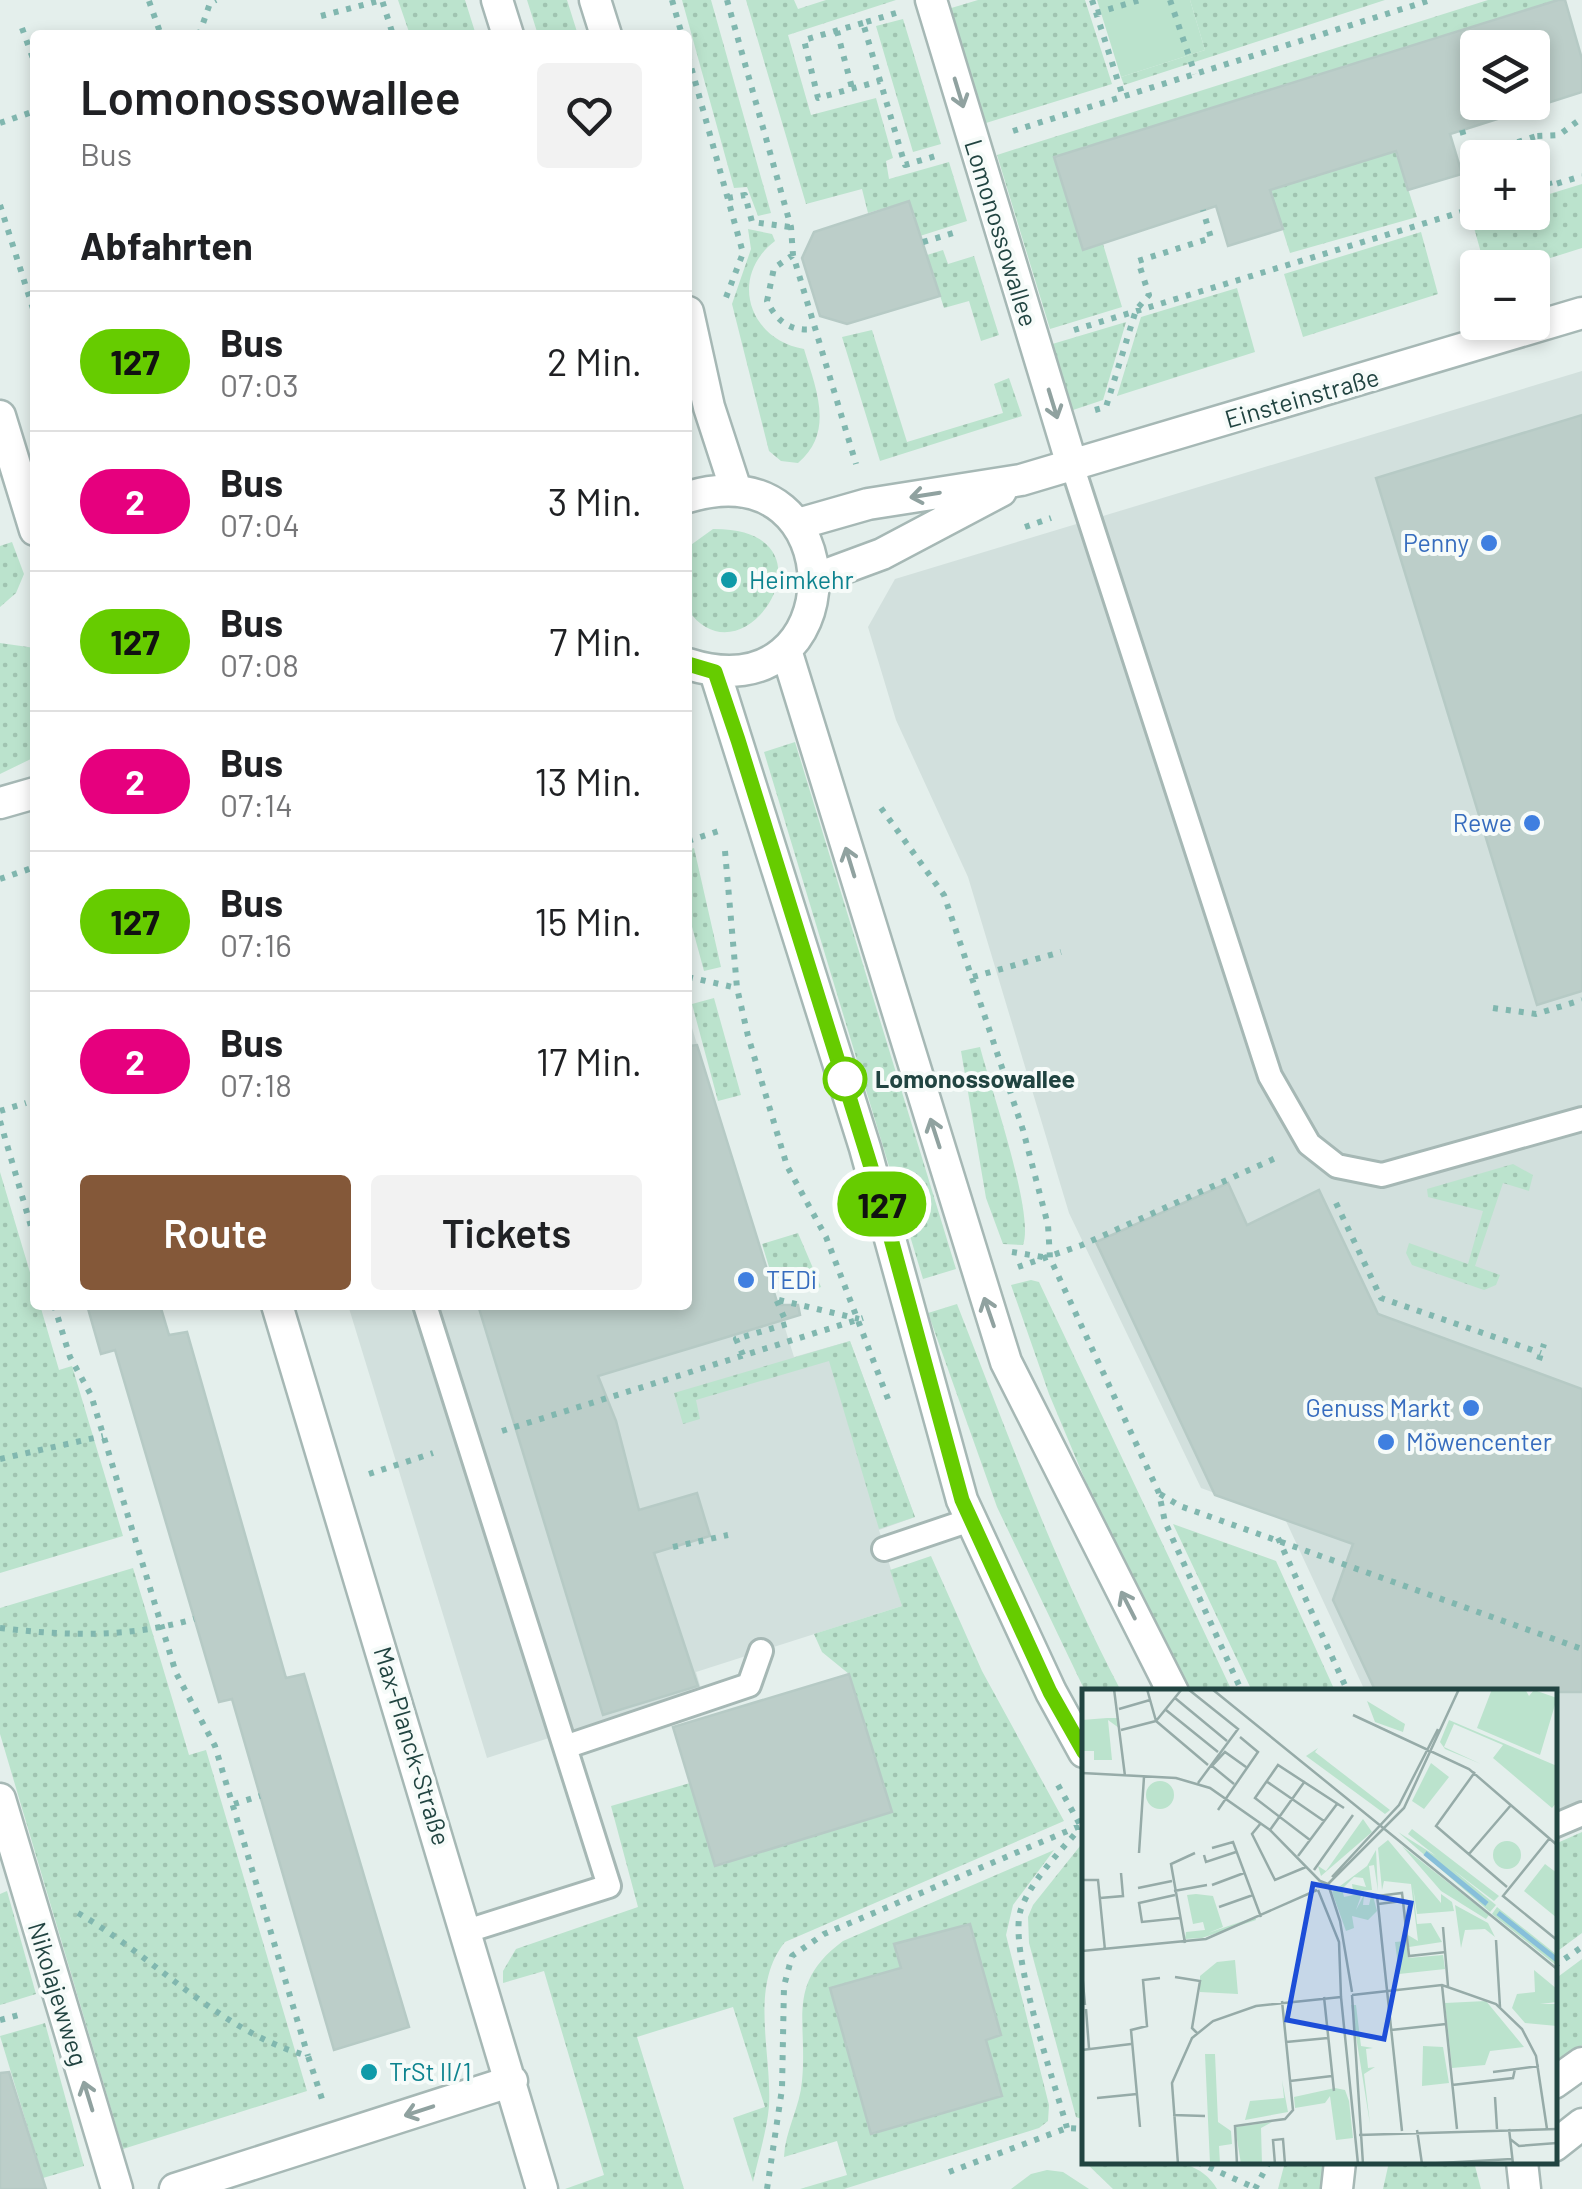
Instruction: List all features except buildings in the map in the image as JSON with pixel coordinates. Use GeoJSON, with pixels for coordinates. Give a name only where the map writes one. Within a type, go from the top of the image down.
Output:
{"type":"FeatureCollection","features":[{"type":"Feature","properties":{"kind":"street"},"geometry":{"type":"LineString","coordinates":[[497,0],[506,30]]}},
{"type":"Feature","properties":{"kind":"street"},"geometry":{"type":"LineString","coordinates":[[595,0],[604,30]]}},
{"type":"Feature","properties":{"kind":"street","name":"Lomonossowallee"},"geometry":{"type":"LineString","coordinates":[[922,4],[974,144],[1072,465]]}},
{"type":"Feature","properties":{"kind":"street","name":"Einsteinstraße"},"geometry":{"type":"LineString","coordinates":[[798,524],[868,504],[1022,480],[1582,314]]}},
{"type":"Feature","properties":{"kind":"street"},"geometry":{"type":"LineString","coordinates":[[692,330],[709,406],[736,490]]}},
{"type":"Feature","properties":{"kind":"street"},"geometry":{"type":"LineString","coordinates":[[0,416],[30,514]]}},
{"type":"Feature","properties":{"kind":"street","name":"Einsteinstraße"},"geometry":{"type":"LineString","coordinates":[[817,578],[882,554],[1022,480]]}},
{"type":"Feature","properties":{"kind":"street"},"geometry":{"type":"LineString","coordinates":[[692,496],[736,490],[760,495],[798,524],[817,578],[815,602],[804,628],[786,650],[765,664],[740,671],[701,668],[832,1038],[910,1302],[932,1404],[970,1520],[1050,1692],[1082,1748]]}},
{"type":"Feature","properties":{"kind":"street"},"geometry":{"type":"LineString","coordinates":[[786,650],[1006,1362],[1172,1689]]}},
{"type":"Feature","properties":{"kind":"street"},"geometry":{"type":"LineString","coordinates":[[0,803],[30,794]]}},
{"type":"Feature","properties":{"kind":"street","name":"Max-Planck-Straße"},"geometry":{"type":"LineString","coordinates":[[279,1310],[542,2189]]}},
{"type":"Feature","properties":{"kind":"street","name":"Nikolajewweg"},"geometry":{"type":"LineString","coordinates":[[0,1799],[116,2189]]}},
{"type":"Feature","properties":{"kind":"street"},"geometry":{"type":"LineString","coordinates":[[1557,2081],[1582,2064]]}},
{"type":"Feature","properties":{"kind":"street"},"geometry":{"type":"LineString","coordinates":[[175,2189],[512,2081]]}},
{"type":"Feature","properties":{"kind":"street"},"geometry":{"type":"LineString","coordinates":[[1557,2144],[1582,2124]]}},
{"type":"Feature","properties":{"kind":"street"},"geometry":{"type":"LineString","coordinates":[[1337,2189],[1340,2164]]}},
{"type":"Feature","properties":{"kind":"lane"},"geometry":{"type":"LineString","coordinates":[[1072,465],[1270,1076],[1309,1144],[1336,1166],[1382,1175],[1582,1118]]}},
{"type":"Feature","properties":{"kind":"lane"},"geometry":{"type":"LineString","coordinates":[[426,1310],[608,1886],[467,1931]]}},
{"type":"Feature","properties":{"kind":"lane"},"geometry":{"type":"LineString","coordinates":[[884,1549],[970,1520]]}},
{"type":"Feature","properties":{"kind":"lane"},"geometry":{"type":"LineString","coordinates":[[565,1747],[749,1685],[761,1651]]}},
{"type":"Feature","properties":{"kind":"lane"},"geometry":{"type":"LineString","coordinates":[[1557,1825],[1582,1814]]}},
{"type":"Feature","properties":{"kind":"path"},"geometry":{"type":"LineString","coordinates":[[201,30],[216,0]]}},
{"type":"Feature","properties":{"kind":"path"},"geometry":{"type":"LineString","coordinates":[[320,16],[382,0],[391,30]]}},
{"type":"Feature","properties":{"kind":"path"},"geometry":{"type":"LineString","coordinates":[[672,0],[681,30]]}},
{"type":"Feature","properties":{"kind":"path"},"geometry":{"type":"LineString","coordinates":[[728,0],[791,227],[794,255],[814,329],[857,467]]}},
{"type":"Feature","properties":{"kind":"path"},"geometry":{"type":"LineString","coordinates":[[1092,0],[1123,96]]}},
{"type":"Feature","properties":{"kind":"path"},"geometry":{"type":"LineString","coordinates":[[1096,13],[1140,0]]}},
{"type":"Feature","properties":{"kind":"path"},"geometry":{"type":"LineString","coordinates":[[1170,0],[1195,74]]}},
{"type":"Feature","properties":{"kind":"path"},"geometry":{"type":"LineString","coordinates":[[863,23],[905,165],[1431,0]]}},
{"type":"Feature","properties":{"kind":"path"},"geometry":{"type":"LineString","coordinates":[[149,1],[158,30]]}},
{"type":"Feature","properties":{"kind":"path"},"geometry":{"type":"LineString","coordinates":[[880,80],[818,98],[804,40],[922,4]]}},
{"type":"Feature","properties":{"kind":"path"},"geometry":{"type":"LineString","coordinates":[[22,28],[30,50]]}},
{"type":"Feature","properties":{"kind":"path"},"geometry":{"type":"LineString","coordinates":[[837,31],[852,88]]}},
{"type":"Feature","properties":{"kind":"path"},"geometry":{"type":"LineString","coordinates":[[692,70],[743,253],[724,302]]}},
{"type":"Feature","properties":{"kind":"path"},"geometry":{"type":"LineString","coordinates":[[0,123],[30,114]]}},
{"type":"Feature","properties":{"kind":"path"},"geometry":{"type":"LineString","coordinates":[[1462,130],[1470,157],[1536,136],[1558,135],[1582,118]]}},
{"type":"Feature","properties":{"kind":"path"},"geometry":{"type":"LineString","coordinates":[[1536,136],[1537,140]]}},
{"type":"Feature","properties":{"kind":"path"},"geometry":{"type":"LineString","coordinates":[[1550,186],[1582,176]]}},
{"type":"Feature","properties":{"kind":"path"},"geometry":{"type":"LineString","coordinates":[[728,198],[745,195],[752,222],[791,227]]}},
{"type":"Feature","properties":{"kind":"path"},"geometry":{"type":"LineString","coordinates":[[0,205],[30,299]]}},
{"type":"Feature","properties":{"kind":"path"},"geometry":{"type":"LineString","coordinates":[[1058,421],[1106,407],[1136,310],[1149,294],[1138,260],[1211,238],[1203,210]]}},
{"type":"Feature","properties":{"kind":"path"},"geometry":{"type":"LineString","coordinates":[[1034,342],[1460,213]]}},
{"type":"Feature","properties":{"kind":"path"},"geometry":{"type":"LineString","coordinates":[[923,242],[966,230]]}},
{"type":"Feature","properties":{"kind":"path"},"geometry":{"type":"LineString","coordinates":[[794,255],[774,268],[767,301],[780,322],[802,330],[814,329]]}},
{"type":"Feature","properties":{"kind":"path"},"geometry":{"type":"LineString","coordinates":[[1014,531],[1086,507]]}},
{"type":"Feature","properties":{"kind":"path"},"geometry":{"type":"LineString","coordinates":[[871,792],[896,834],[944,895],[1023,1130],[1048,1225],[1050,1258],[1159,1493],[1166,1522],[1241,1689]]}},
{"type":"Feature","properties":{"kind":"path"},"geometry":{"type":"LineString","coordinates":[[718,813],[723,830],[738,988],[787,1166]]}},
{"type":"Feature","properties":{"kind":"path"},"geometry":{"type":"LineString","coordinates":[[692,840],[723,830]]}},
{"type":"Feature","properties":{"kind":"path"},"geometry":{"type":"LineString","coordinates":[[0,879],[30,870]]}},
{"type":"Feature","properties":{"kind":"path"},"geometry":{"type":"LineString","coordinates":[[973,977],[1061,952]]}},
{"type":"Feature","properties":{"kind":"path"},"geometry":{"type":"LineString","coordinates":[[692,977],[738,988]]}},
{"type":"Feature","properties":{"kind":"path"},"geometry":{"type":"LineString","coordinates":[[1493,1008],[1536,1014],[1582,1000]]}},
{"type":"Feature","properties":{"kind":"path"},"geometry":{"type":"LineString","coordinates":[[0,1111],[26,1103]]}},
{"type":"Feature","properties":{"kind":"path"},"geometry":{"type":"LineString","coordinates":[[0,1121],[30,1223]]}},
{"type":"Feature","properties":{"kind":"path"},"geometry":{"type":"LineString","coordinates":[[1007,1270],[1050,1258],[1309,1144],[1381,1298],[1541,1352]]}},
{"type":"Feature","properties":{"kind":"path"},"geometry":{"type":"LineString","coordinates":[[334,1485],[468,1442],[743,1356],[860,1319],[778,1300],[787,1324],[736,1339],[743,1356]]}},
{"type":"Feature","properties":{"kind":"path"},"geometry":{"type":"LineString","coordinates":[[56,1310],[70,1357],[91,1395],[187,1700],[215,1746],[323,2104]]}},
{"type":"Feature","properties":{"kind":"path"},"geometry":{"type":"LineString","coordinates":[[0,1459],[103,1436]]}},
{"type":"Feature","properties":{"kind":"path"},"geometry":{"type":"LineString","coordinates":[[1159,1493],[1180,1506],[1582,1650]]}},
{"type":"Feature","properties":{"kind":"path"},"geometry":{"type":"LineString","coordinates":[[672,1547],[728,1535]]}},
{"type":"Feature","properties":{"kind":"path"},"geometry":{"type":"LineString","coordinates":[[1277,1538],[1347,1689]]}},
{"type":"Feature","properties":{"kind":"path"},"geometry":{"type":"LineString","coordinates":[[0,1628],[80,1637],[164,1627],[194,1619]]}},
{"type":"Feature","properties":{"kind":"path"},"geometry":{"type":"LineString","coordinates":[[234,1804],[260,1796]]}},
{"type":"Feature","properties":{"kind":"path"},"geometry":{"type":"LineString","coordinates":[[768,2189],[782,2090],[784,1986],[792,1956],[824,1934],[1082,1828]]}},
{"type":"Feature","properties":{"kind":"path"},"geometry":{"type":"LineString","coordinates":[[1068,2128],[1018,1946],[1020,1911],[1035,1884],[1082,1829]]}},
{"type":"Feature","properties":{"kind":"path"},"geometry":{"type":"LineString","coordinates":[[27,1891],[83,1916],[228,2019],[278,2048],[308,2056]]}},
{"type":"Feature","properties":{"kind":"path"},"geometry":{"type":"LineString","coordinates":[[1557,1964],[1582,1947]]}},
{"type":"Feature","properties":{"kind":"path"},"geometry":{"type":"LineString","coordinates":[[949,2172],[1068,2128],[1082,2129]]}},
{"type":"Feature","properties":{"kind":"path"},"geometry":{"type":"LineString","coordinates":[[1201,2164],[1255,2189],[1268,2164]]}},
{"type":"Feature","properties":{"kind":"shaded area"},"geometry":{"type":"Polygon","coordinates":[[[1582,371],[1582,1800],[1557,1811],[1557,1689],[1364,1689],[1285,1519],[1201,1488],[1069,1213],[968,877],[896,720],[868,627],[895,579],[1582,371]]]}},
{"type":"Feature","properties":{"kind":"shaded area"},"geometry":{"type":"Polygon","coordinates":[[[692,1028],[794,1357],[850,1341],[915,1517],[879,1530],[902,1606],[696,1672],[701,1689],[487,1758],[350,1310],[692,1310],[692,1028]]]}},
{"type":"Feature","properties":{"kind":"green space"},"geometry":{"type":"Polygon","coordinates":[[[398,0],[465,0],[474,30],[408,30],[398,0]]]}},
{"type":"Feature","properties":{"kind":"green space"},"geometry":{"type":"Polygon","coordinates":[[[527,0],[567,0],[576,30],[536,30],[527,0]]]}},
{"type":"Feature","properties":{"kind":"green space"},"geometry":{"type":"Polygon","coordinates":[[[682,0],[711,0],[771,213],[758,216],[747,187],[734,188],[682,0]]]}},
{"type":"Feature","properties":{"kind":"green space"},"geometry":{"type":"Polygon","coordinates":[[[746,0],[794,0],[798,9],[826,0],[896,0],[788,35],[811,115],[876,98],[893,158],[886,161],[889,179],[949,162],[967,221],[920,236],[909,201],[868,213],[862,189],[806,204],[746,0]]]}},
{"type":"Feature","properties":{"kind":"green space"},"geometry":{"type":"Polygon","coordinates":[[[978,0],[1085,0],[1112,84],[986,123],[948,9],[978,0]]]}},
{"type":"Feature","properties":{"kind":"green space"},"geometry":{"type":"Polygon","coordinates":[[[1097,0],[1190,0],[1205,50],[1121,77],[1097,0]]]}},
{"type":"Feature","properties":{"kind":"green space"},"geometry":{"type":"Polygon","coordinates":[[[1190,0],[1385,0],[1124,85],[1121,77],[1205,50],[1190,0]]]}},
{"type":"Feature","properties":{"kind":"green space"},"geometry":{"type":"Polygon","coordinates":[[[1488,0],[1558,0],[1054,157],[1083,249],[1103,244],[1122,307],[1050,329],[997,155],[1488,0]]]}},
{"type":"Feature","properties":{"kind":"green space"},"geometry":{"type":"Polygon","coordinates":[[[903,19],[941,144],[913,152],[876,26],[903,19]]]}},
{"type":"Feature","properties":{"kind":"green space"},"geometry":{"type":"Polygon","coordinates":[[[1396,151],[1417,217],[1290,253],[1270,190],[1396,151]]]}},
{"type":"Feature","properties":{"kind":"green space"},"geometry":{"type":"Polygon","coordinates":[[[1582,184],[1582,248],[1550,258],[1550,250],[1480,250],[1475,230],[1550,230],[1550,194],[1582,184]]]}},
{"type":"Feature","properties":{"kind":"green space"},"geometry":{"type":"Polygon","coordinates":[[[748,229],[772,234],[775,241],[760,256],[752,272],[751,305],[770,333],[804,349],[817,394],[816,438],[798,463],[781,461],[769,451],[732,304],[751,249],[748,229]]]}},
{"type":"Feature","properties":{"kind":"green space"},"geometry":{"type":"Polygon","coordinates":[[[1421,232],[1438,294],[1303,337],[1284,274],[1421,232]]]}},
{"type":"Feature","properties":{"kind":"green space"},"geometry":{"type":"Polygon","coordinates":[[[943,250],[948,264],[974,256],[999,335],[981,341],[969,301],[944,308],[927,255],[943,250]]]}},
{"type":"Feature","properties":{"kind":"green space"},"geometry":{"type":"Polygon","coordinates":[[[1237,288],[1255,352],[1117,396],[1141,317],[1237,288]]]}},
{"type":"Feature","properties":{"kind":"green space"},"geometry":{"type":"Polygon","coordinates":[[[1126,322],[1103,400],[1070,411],[1049,345],[1126,322]]]}},
{"type":"Feature","properties":{"kind":"green space"},"geometry":{"type":"Polygon","coordinates":[[[872,330],[907,442],[1003,413],[994,384],[1009,378],[1022,416],[880,461],[842,337],[872,330]]]}},
{"type":"Feature","properties":{"kind":"green space"},"geometry":{"type":"Polygon","coordinates":[[[713,529],[752,535],[773,552],[778,575],[771,599],[756,619],[734,631],[711,629],[692,613],[692,544],[713,529]]]}},
{"type":"Feature","properties":{"kind":"green space"},"geometry":{"type":"Polygon","coordinates":[[[12,542],[24,574],[16,593],[0,607],[0,546],[12,542]]]}},
{"type":"Feature","properties":{"kind":"green space"},"geometry":{"type":"Polygon","coordinates":[[[0,643],[30,647],[30,759],[0,774],[0,643]]]}},
{"type":"Feature","properties":{"kind":"green space"},"geometry":{"type":"Polygon","coordinates":[[[795,742],[956,1269],[923,1279],[764,752],[795,742]]]}},
{"type":"Feature","properties":{"kind":"green space"},"geometry":{"type":"Polygon","coordinates":[[[692,849],[721,967],[704,971],[692,927],[692,849]]]}},
{"type":"Feature","properties":{"kind":"green space"},"geometry":{"type":"Polygon","coordinates":[[[714,998],[741,1095],[718,1101],[692,1004],[714,998]]]}},
{"type":"Feature","properties":{"kind":"green space"},"geometry":{"type":"Polygon","coordinates":[[[980,1047],[1023,1206],[1023,1245],[1003,1244],[986,1198],[961,1051],[980,1047]]]}},
{"type":"Feature","properties":{"kind":"green space"},"geometry":{"type":"Polygon","coordinates":[[[1513,1164],[1533,1175],[1529,1191],[1503,1183],[1475,1266],[1500,1275],[1496,1285],[1484,1290],[1412,1265],[1406,1253],[1409,1243],[1468,1264],[1483,1211],[1428,1197],[1427,1189],[1513,1164]]]}},
{"type":"Feature","properties":{"kind":"green space"},"geometry":{"type":"Polygon","coordinates":[[[0,1172],[30,1272],[30,1310],[41,1310],[59,1370],[72,1366],[123,1536],[0,1573],[0,1172]]]}},
{"type":"Feature","properties":{"kind":"green space"},"geometry":{"type":"Polygon","coordinates":[[[798,1233],[821,1287],[812,1290],[806,1271],[773,1280],[762,1244],[798,1233]]]}},
{"type":"Feature","properties":{"kind":"green space"},"geometry":{"type":"Polygon","coordinates":[[[1039,1282],[1231,1689],[1189,1689],[1122,1568],[1049,1394],[1011,1285],[1039,1282]]]}},
{"type":"Feature","properties":{"kind":"green space"},"geometry":{"type":"Polygon","coordinates":[[[957,1304],[1054,1549],[1120,1689],[1084,1689],[997,1507],[928,1313],[957,1304]]]}},
{"type":"Feature","properties":{"kind":"green space"},"geometry":{"type":"Polygon","coordinates":[[[850,1341],[915,1517],[879,1529],[829,1361],[696,1400],[700,1419],[683,1424],[674,1393],[850,1341]]]}},
{"type":"Feature","properties":{"kind":"green space"},"geometry":{"type":"Polygon","coordinates":[[[1173,1524],[1276,1561],[1334,1689],[1251,1689],[1173,1524]]]}},
{"type":"Feature","properties":{"kind":"green space"},"geometry":{"type":"Polygon","coordinates":[[[931,1556],[982,1671],[1064,1821],[785,1942],[774,1960],[765,1999],[769,2106],[753,2182],[733,2118],[765,2107],[733,2007],[637,2037],[684,2189],[565,2189],[604,2175],[544,1971],[503,1983],[503,1971],[516,1949],[638,1907],[611,1806],[690,1783],[716,1866],[891,1812],[849,1674],[822,1652],[814,1634],[902,1606],[890,1570],[931,1556]]]}},
{"type":"Feature","properties":{"kind":"green space"},"geometry":{"type":"Polygon","coordinates":[[[133,1568],[189,1755],[206,1750],[307,2091],[123,2149],[0,1734],[0,1608],[133,1568]]]}},
{"type":"Feature","properties":{"kind":"green space"},"geometry":{"type":"Polygon","coordinates":[[[1582,1832],[1582,1933],[1557,1952],[1557,1843],[1582,1832]]]}},
{"type":"Feature","properties":{"kind":"green space"},"geometry":{"type":"Polygon","coordinates":[[[1080,1846],[1082,2119],[1076,2117],[1029,1943],[1028,1917],[1033,1905],[1080,1846]]]}},
{"type":"Feature","properties":{"kind":"green space"},"geometry":{"type":"Polygon","coordinates":[[[1054,1850],[1013,1905],[1006,1935],[1049,2105],[1048,2121],[1039,2128],[844,2189],[800,2189],[847,2175],[837,2141],[784,2157],[802,2081],[806,1988],[813,1972],[843,1941],[1054,1850]],[[970,1924],[895,1944],[901,1968],[830,1988],[851,2063],[890,2128],[1002,2096],[986,2039],[1001,2034],[970,1924]]]}},
{"type":"Feature","properties":{"kind":"green space"},"geometry":{"type":"Polygon","coordinates":[[[7,1891],[36,1994],[0,2005],[0,1894],[7,1891]]]}},
{"type":"Feature","properties":{"kind":"green space"},"geometry":{"type":"Polygon","coordinates":[[[1582,1959],[1582,2045],[1559,2062],[1557,2060],[1557,1978],[1582,1959]]]}},
{"type":"Feature","properties":{"kind":"green space"},"geometry":{"type":"Polygon","coordinates":[[[45,2023],[84,2166],[43,2178],[0,2036],[45,2023]]]}},
{"type":"Feature","properties":{"kind":"green space"},"geometry":{"type":"Polygon","coordinates":[[[1087,2164],[1182,2164],[1206,2176],[1217,2189],[1113,2189],[1087,2164]]]}},
{"type":"Feature","properties":{"kind":"green space"},"geometry":{"type":"Polygon","coordinates":[[[1284,2164],[1323,2164],[1321,2189],[1278,2189],[1284,2164]]]}},
{"type":"Feature","properties":{"kind":"green space"},"geometry":{"type":"Polygon","coordinates":[[[1389,2164],[1475,2164],[1481,2189],[1383,2189],[1389,2164]]]}},
{"type":"Feature","properties":{"kind":"green space"},"geometry":{"type":"Polygon","coordinates":[[[1063,2172],[1089,2189],[1011,2189],[1031,2174],[1063,2172]]]}},
{"type":"Feature","properties":{"kind":"bus line","name":"127"},"geometry":{"type":"LineString","coordinates":[[692,665],[715,672],[738,740],[875,1180],[910,1302],[932,1404],[962,1500],[1050,1692],[1082,1748]]}},
{"type":"Feature","properties":{"kind":"place","name":"Penny"},"geometry":{"type":"Point","coordinates":[1489,543]}},
{"type":"Feature","properties":{"kind":"place","name":"Heimkehr"},"geometry":{"type":"Point","coordinates":[729,580]}},
{"type":"Feature","properties":{"kind":"place","name":"Rewe"},"geometry":{"type":"Point","coordinates":[1532,823]}},
{"type":"Feature","properties":{"kind":"place","name":"Lomonossowallee"},"geometry":{"type":"Point","coordinates":[845,1079]}},
{"type":"Feature","properties":{"kind":"place","name":"TEDi"},"geometry":{"type":"Point","coordinates":[746,1280]}},
{"type":"Feature","properties":{"kind":"place","name":"Genuss Markt"},"geometry":{"type":"Point","coordinates":[1471,1408]}},
{"type":"Feature","properties":{"kind":"place","name":"Möwencenter"},"geometry":{"type":"Point","coordinates":[1386,1442]}},
{"type":"Feature","properties":{"kind":"place","name":"TrSt II/1"},"geometry":{"type":"Point","coordinates":[369,2072]}}]}
